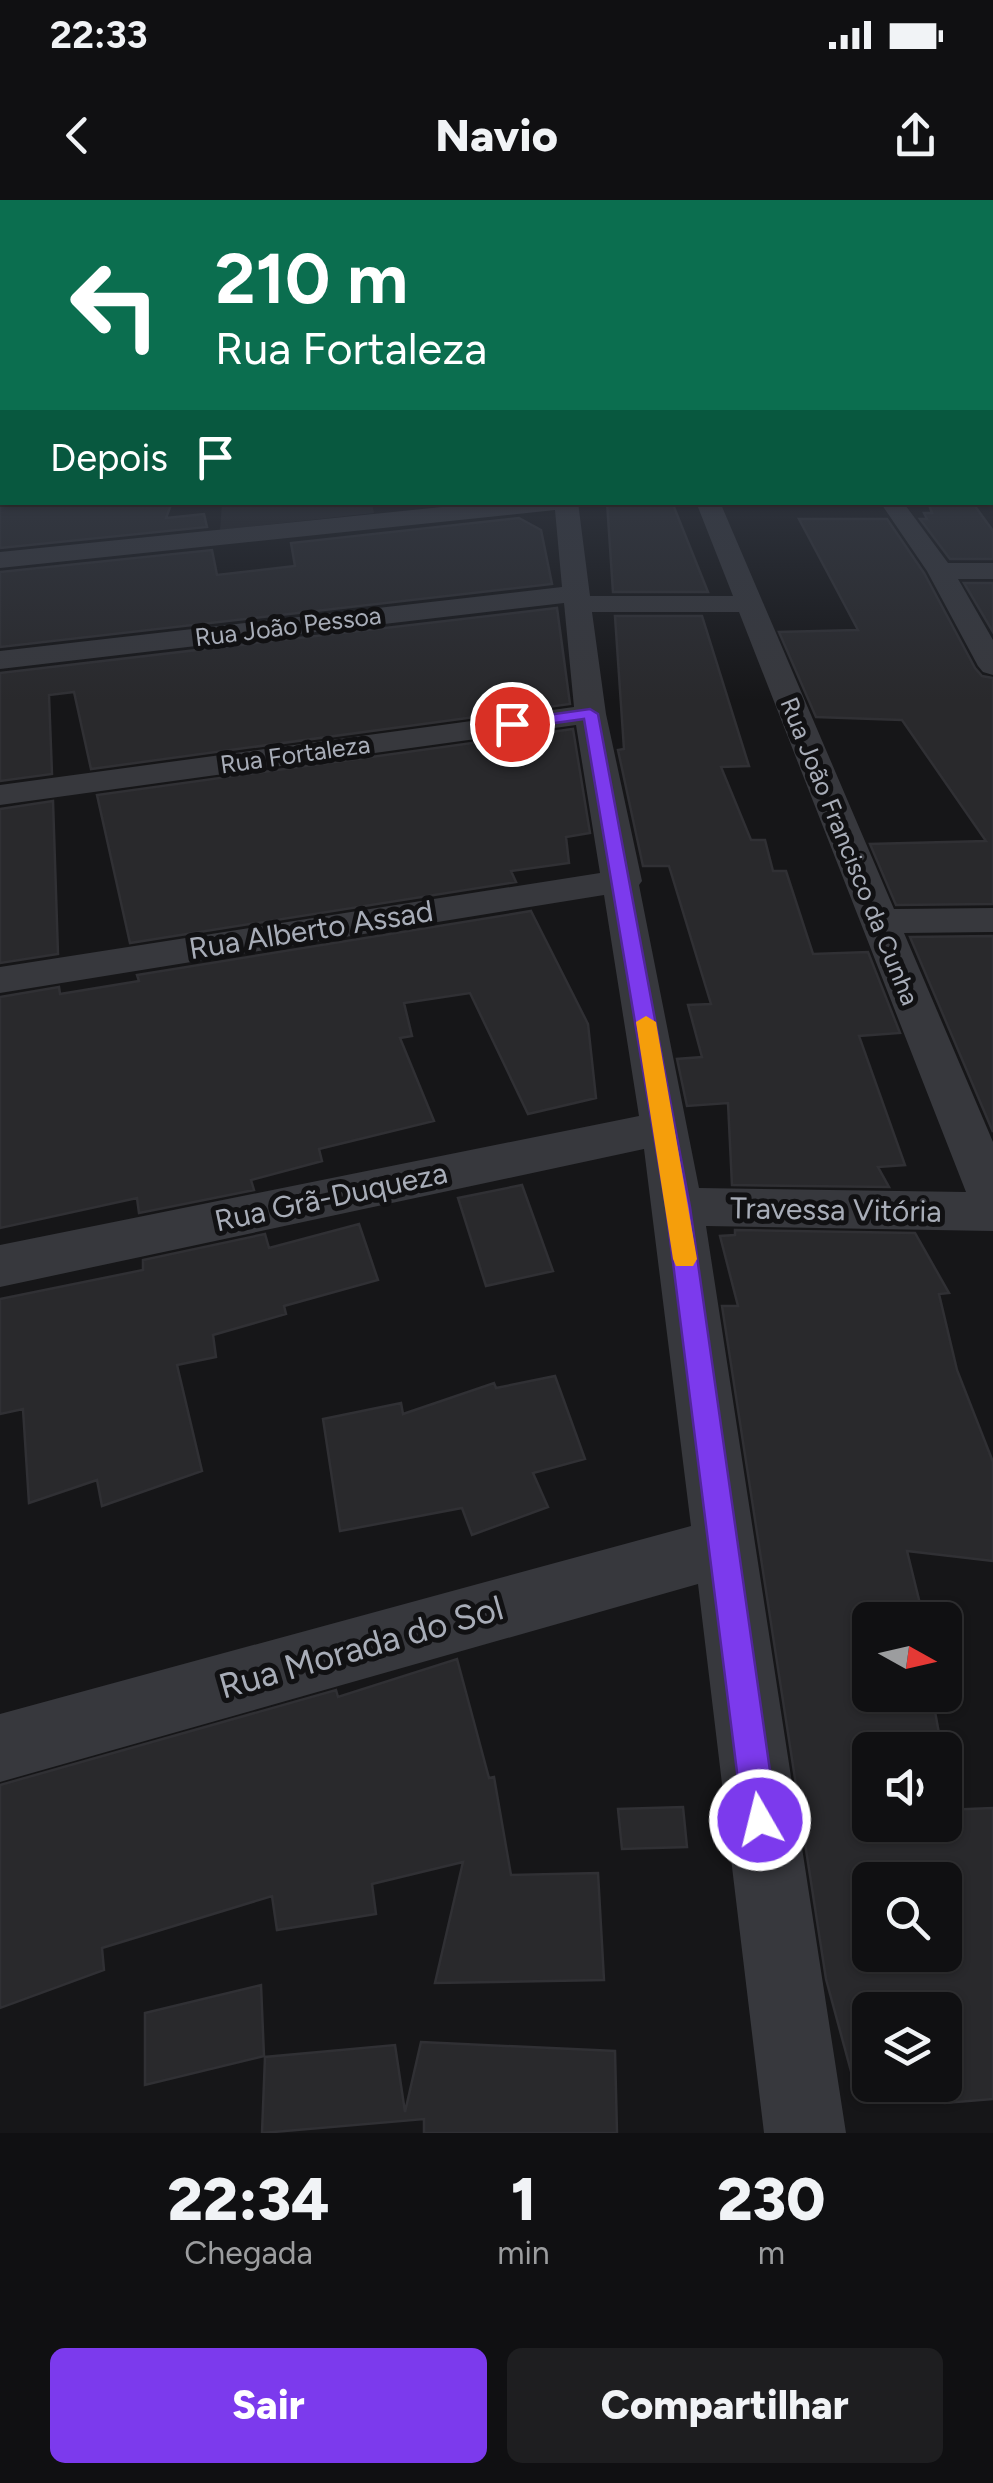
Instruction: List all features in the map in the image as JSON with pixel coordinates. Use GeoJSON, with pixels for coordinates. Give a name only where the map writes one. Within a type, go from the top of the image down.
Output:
{"type":"FeatureCollection","features":[{"type":"Feature","properties":{"kind":"street"},"geometry":{"type":"LineString","coordinates":[[0,560],[388,520]]}},
{"type":"Feature","properties":{"kind":"street"},"geometry":{"type":"LineString","coordinates":[[568,520],[590,714],[623,881],[678,1207],[804,2133]]}},
{"type":"Feature","properties":{"kind":"street","name":"Rua João Francisco da Cunha"},"geometry":{"type":"LineString","coordinates":[[715,520],[993,1199]]}},
{"type":"Feature","properties":{"kind":"street"},"geometry":{"type":"LineString","coordinates":[[904,520],[940,571],[993,666]]}},
{"type":"Feature","properties":{"kind":"street"},"geometry":{"type":"LineString","coordinates":[[940,571],[993,570]]}},
{"type":"Feature","properties":{"kind":"street","name":"Rua João Pessoa"},"geometry":{"type":"LineString","coordinates":[[0,660],[578,599],[749,604]]}},
{"type":"Feature","properties":{"kind":"street","name":"Rua Fortaleza"},"geometry":{"type":"LineString","coordinates":[[0,795],[590,714]]}},
{"type":"Feature","properties":{"kind":"street","name":"Rua Alberto Assad"},"geometry":{"type":"LineString","coordinates":[[0,980],[623,881]]}},
{"type":"Feature","properties":{"kind":"street"},"geometry":{"type":"LineString","coordinates":[[878,920],[993,920]]}},
{"type":"Feature","properties":{"kind":"street","name":"Rua Grã-Duqueza"},"geometry":{"type":"LineString","coordinates":[[0,1266],[663,1128]]}},
{"type":"Feature","properties":{"kind":"street","name":"Travessa Vitória"},"geometry":{"type":"LineString","coordinates":[[678,1207],[993,1212]]}},
{"type":"Feature","properties":{"kind":"street","name":"Rua Morada do Sol"},"geometry":{"type":"LineString","coordinates":[[0,1748],[722,1547]]}},
{"type":"Feature","properties":{"kind":"shaded area"},"geometry":{"type":"Polygon","coordinates":[[[221,520],[309,520],[220,530],[221,520]]]}},
{"type":"Feature","properties":{"kind":"building"},"geometry":{"type":"Polygon","coordinates":[[[0,520],[205,520],[207,527],[0,548],[0,520]]]}},
{"type":"Feature","properties":{"kind":"building"},"geometry":{"type":"Polygon","coordinates":[[[523,520],[541,530],[552,584],[0,647],[0,572],[212,550],[217,575],[295,566],[291,543],[523,520]]]}},
{"type":"Feature","properties":{"kind":"building"},"geometry":{"type":"Polygon","coordinates":[[[608,520],[679,520],[708,592],[613,592],[608,520]]]}},
{"type":"Feature","properties":{"kind":"building"},"geometry":{"type":"Polygon","coordinates":[[[800,520],[888,520],[924,573],[975,668],[982,676],[993,678],[993,904],[896,905],[870,844],[986,841],[902,720],[816,717],[779,632],[858,630],[800,520]]]}},
{"type":"Feature","properties":{"kind":"building"},"geometry":{"type":"Polygon","coordinates":[[[921,520],[985,520],[993,531],[993,559],[950,559],[921,520]]]}},
{"type":"Feature","properties":{"kind":"building"},"geometry":{"type":"Polygon","coordinates":[[[964,583],[993,583],[993,632],[964,583]]]}},
{"type":"Feature","properties":{"kind":"building"},"geometry":{"type":"Polygon","coordinates":[[[557,608],[570,704],[91,769],[74,692],[49,695],[52,774],[0,781],[0,673],[557,608]]]}},
{"type":"Feature","properties":{"kind":"building"},"geometry":{"type":"Polygon","coordinates":[[[615,616],[702,616],[749,766],[721,767],[751,840],[765,840],[773,871],[786,871],[813,954],[868,952],[900,1033],[859,1036],[905,1165],[878,1167],[889,1187],[732,1185],[728,1103],[687,1106],[677,1059],[702,1057],[688,1005],[711,1004],[669,866],[643,866],[618,750],[624,749],[615,616]]]}},
{"type":"Feature","properties":{"kind":"building"},"geometry":{"type":"Polygon","coordinates":[[[573,729],[590,833],[566,837],[569,863],[511,871],[516,882],[130,943],[97,795],[573,729]]]}},
{"type":"Feature","properties":{"kind":"building"},"geometry":{"type":"Polygon","coordinates":[[[53,801],[58,954],[0,963],[0,809],[53,801]]]}},
{"type":"Feature","properties":{"kind":"building"},"geometry":{"type":"Polygon","coordinates":[[[531,911],[588,1024],[596,1098],[528,1114],[470,993],[404,1003],[412,1036],[400,1038],[434,1121],[319,1149],[322,1161],[251,1180],[254,1190],[139,1213],[137,1198],[0,1228],[0,997],[59,987],[60,994],[139,981],[137,975],[531,911]]]}},
{"type":"Feature","properties":{"kind":"building"},"geometry":{"type":"Polygon","coordinates":[[[993,936],[993,1132],[910,937],[993,936]]]}},
{"type":"Feature","properties":{"kind":"building"},"geometry":{"type":"Polygon","coordinates":[[[522,1185],[553,1271],[486,1286],[458,1198],[522,1185]]]}},
{"type":"Feature","properties":{"kind":"building"},"geometry":{"type":"Polygon","coordinates":[[[359,1224],[378,1280],[284,1306],[286,1314],[213,1335],[216,1357],[177,1365],[202,1471],[102,1506],[97,1480],[29,1503],[23,1409],[0,1414],[0,1299],[143,1270],[143,1260],[265,1234],[269,1248],[359,1224]]]}},
{"type":"Feature","properties":{"kind":"building"},"geometry":{"type":"Polygon","coordinates":[[[735,1230],[915,1233],[949,1293],[939,1294],[957,1370],[993,1462],[993,1561],[907,1551],[920,1602],[852,1602],[852,1712],[935,1712],[939,1732],[852,1732],[852,1842],[962,1842],[962,1809],[993,1808],[993,2099],[962,2102],[962,1992],[852,1992],[852,2075],[826,1979],[722,1306],[738,1306],[720,1236],[735,1235],[735,1230]]]}},
{"type":"Feature","properties":{"kind":"building"},"geometry":{"type":"Polygon","coordinates":[[[555,1376],[585,1459],[533,1473],[548,1507],[472,1535],[462,1508],[340,1531],[323,1419],[401,1403],[403,1414],[494,1383],[496,1388],[555,1376]]]}},
{"type":"Feature","properties":{"kind":"building"},"geometry":{"type":"Polygon","coordinates":[[[457,1659],[489,1778],[494,1777],[511,1875],[598,1873],[604,1980],[435,1983],[463,1862],[372,1884],[376,1914],[277,1930],[272,1896],[102,1948],[104,1970],[0,2008],[0,1785],[336,1690],[338,1697],[457,1659]]]}},
{"type":"Feature","properties":{"kind":"building"},"geometry":{"type":"Polygon","coordinates":[[[683,1807],[687,1847],[622,1849],[618,1809],[683,1807]]]}},
{"type":"Feature","properties":{"kind":"building"},"geometry":{"type":"Polygon","coordinates":[[[261,1985],[264,2056],[145,2085],[145,2013],[261,1985]]]}},
{"type":"Feature","properties":{"kind":"building"},"geometry":{"type":"Polygon","coordinates":[[[421,2042],[615,2051],[617,2133],[424,2133],[424,2119],[262,2133],[265,2057],[395,2045],[405,2112],[421,2042]]]}},
{"type":"Feature","properties":{"kind":"slow traffic"},"geometry":{"type":"LineString","coordinates":[[646,1022],[685,1259]]}},
{"type":"Feature","properties":{"kind":"route"},"geometry":{"type":"LineString","coordinates":[[512,724],[590,714],[623,881],[678,1207],[760,1820]]}}]}
